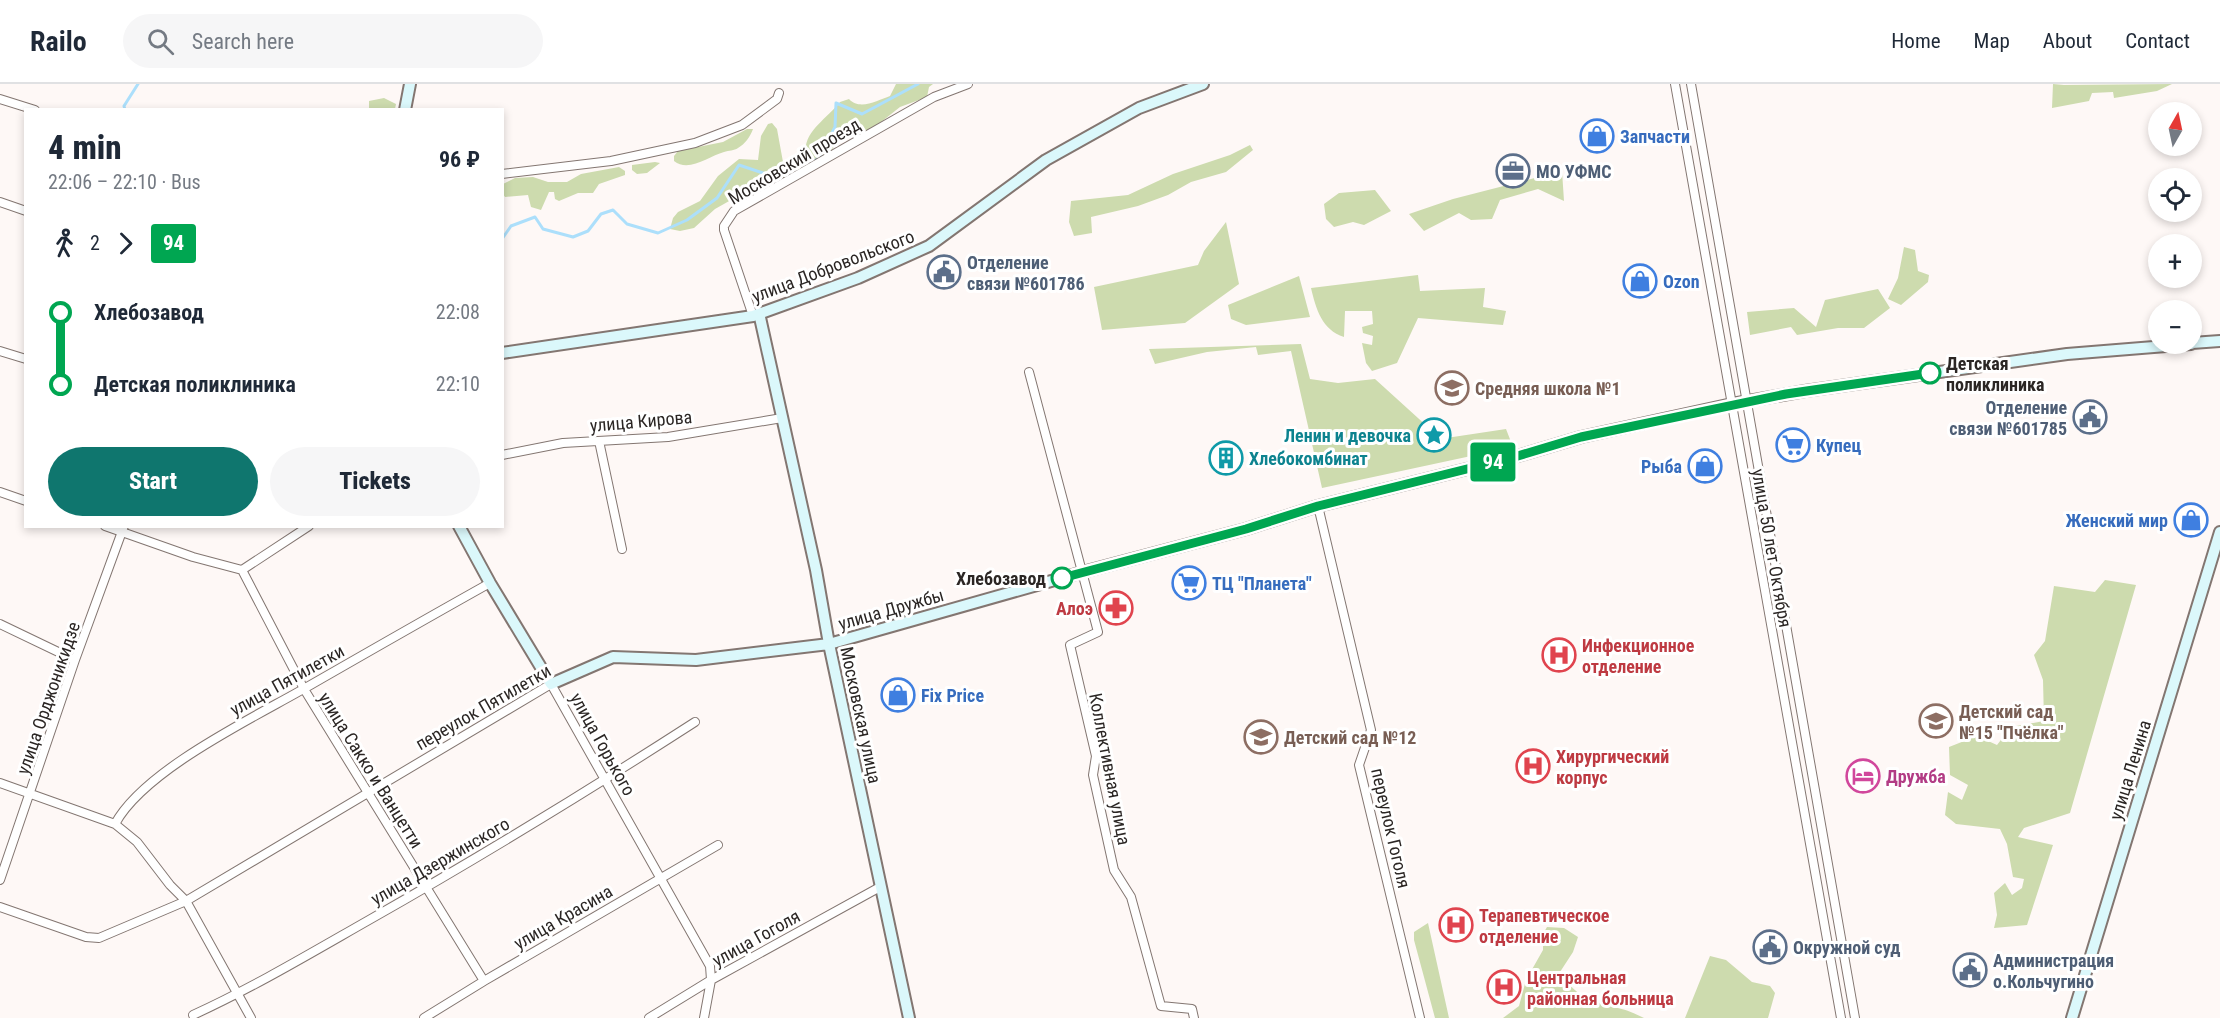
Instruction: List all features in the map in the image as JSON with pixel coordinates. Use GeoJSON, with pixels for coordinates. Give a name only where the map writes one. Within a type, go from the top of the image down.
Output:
{"type":"FeatureCollection","features":[{"type":"Feature","properties":{"kind":"street"},"geometry":{"type":"LineString","coordinates":[[405,108],[410,84]]}},
{"type":"Feature","properties":{"kind":"street","name":"Московский проезд"},"geometry":{"type":"LineString","coordinates":[[756,314],[724,230],[724,226],[734,211],[934,97],[968,84]]}},
{"type":"Feature","properties":{"kind":"street","name":"улица Добровольского"},"geometry":{"type":"LineString","coordinates":[[504,353],[756,314],[858,278],[929,246],[1046,160],[1139,108],[1203,84]]}},
{"type":"Feature","properties":{"kind":"street","name":"улица 50 лет Октября"},"geometry":{"type":"LineString","coordinates":[[1674,84],[1841,1018]]}},
{"type":"Feature","properties":{"kind":"street","name":"улица 50 лет Октября"},"geometry":{"type":"LineString","coordinates":[[1691,84],[1856,1018]]}},
{"type":"Feature","properties":{"kind":"street"},"geometry":{"type":"LineString","coordinates":[[504,174],[611,161],[695,143],[742,125],[777,99],[779,93]]}},
{"type":"Feature","properties":{"kind":"street"},"geometry":{"type":"LineString","coordinates":[[0,99],[29,108]]}},
{"type":"Feature","properties":{"kind":"street"},"geometry":{"type":"LineString","coordinates":[[0,202],[24,210]]}},
{"type":"Feature","properties":{"kind":"street","name":"Московская улица"},"geometry":{"type":"LineString","coordinates":[[756,314],[816,570],[829,644],[909,1018]]}},
{"type":"Feature","properties":{"kind":"street","name":"улица Дружбы"},"geometry":{"type":"LineString","coordinates":[[2202,343],[2220,341]]}},
{"type":"Feature","properties":{"kind":"street","name":"улица Дружбы"},"geometry":{"type":"LineString","coordinates":[[829,644],[1083,572],[1246,529],[1318,506],[1511,458],[1581,437],[1731,404],[1805,391],[2067,354],[2148,347]]}},
{"type":"Feature","properties":{"kind":"street"},"geometry":{"type":"LineString","coordinates":[[0,351],[24,358]]}},
{"type":"Feature","properties":{"kind":"street","name":"Коллективная улица"},"geometry":{"type":"LineString","coordinates":[[1029,372],[1098,632],[1070,645],[1096,756],[1093,775],[1114,870],[1131,897],[1161,1006],[1192,1009],[1194,1018]]}},
{"type":"Feature","properties":{"kind":"street","name":"улица Кирова"},"geometry":{"type":"LineString","coordinates":[[504,455],[562,442],[668,437],[782,418]]}},
{"type":"Feature","properties":{"kind":"street"},"geometry":{"type":"LineString","coordinates":[[599,441],[622,549]]}},
{"type":"Feature","properties":{"kind":"street"},"geometry":{"type":"LineString","coordinates":[[0,492],[24,500]]}},
{"type":"Feature","properties":{"kind":"street","name":"переулок Гоголя"},"geometry":{"type":"LineString","coordinates":[[1318,506],[1371,730],[1359,765],[1420,1018]]}},
{"type":"Feature","properties":{"kind":"street"},"geometry":{"type":"LineString","coordinates":[[123,529],[193,557],[242,570],[306,528]]}},
{"type":"Feature","properties":{"kind":"street","name":"улица Горького"},"geometry":{"type":"LineString","coordinates":[[460,528],[710,966],[711,980]]}},
{"type":"Feature","properties":{"kind":"street","name":"улица Орджоникидзе"},"geometry":{"type":"LineString","coordinates":[[0,880],[75,660],[123,529]]}},
{"type":"Feature","properties":{"kind":"street","name":"улица Ленина"},"geometry":{"type":"LineString","coordinates":[[2072,1018],[2220,532]]}},
{"type":"Feature","properties":{"kind":"street","name":"улица Сакко и Ванцетти"},"geometry":{"type":"LineString","coordinates":[[242,570],[304,689],[484,981]]}},
{"type":"Feature","properties":{"kind":"street","name":"улица Пятилетки"},"geometry":{"type":"LineString","coordinates":[[115,824],[121,812],[160,775],[235,727],[490,583]]}},
{"type":"Feature","properties":{"kind":"street"},"geometry":{"type":"LineString","coordinates":[[0,624],[75,660]]}},
{"type":"Feature","properties":{"kind":"street","name":"переулок Пятилетки"},"geometry":{"type":"LineString","coordinates":[[0,907],[86,937],[99,938],[186,901],[551,684],[613,657],[696,660],[829,644]]}},
{"type":"Feature","properties":{"kind":"street","name":"улица Дзержинского"},"geometry":{"type":"LineString","coordinates":[[193,1015],[236,995],[426,888],[604,781],[695,722]]}},
{"type":"Feature","properties":{"kind":"street"},"geometry":{"type":"LineString","coordinates":[[0,783],[115,824],[137,842],[170,885],[186,901],[236,995],[251,1018]]}},
{"type":"Feature","properties":{"kind":"street","name":"улица Красина"},"geometry":{"type":"LineString","coordinates":[[424,1018],[718,844]]}},
{"type":"Feature","properties":{"kind":"street","name":"улица Гоголя"},"geometry":{"type":"LineString","coordinates":[[649,1018],[711,980],[880,887]]}},
{"type":"Feature","properties":{"kind":"street"},"geometry":{"type":"LineString","coordinates":[[704,1018],[711,980]]}},
{"type":"Feature","properties":{"kind":"green space"},"geometry":{"type":"Polygon","coordinates":[[[896,84],[933,84],[929,87],[927,97],[900,107],[871,130],[844,133],[827,156],[780,181],[761,183],[756,191],[739,191],[731,200],[715,209],[694,228],[680,231],[670,229],[673,218],[678,212],[700,201],[718,176],[739,159],[758,160],[761,136],[768,124],[772,123],[777,129],[783,162],[796,163],[806,155],[808,139],[817,126],[840,102],[849,99],[858,104],[875,102],[890,96],[896,84]]]}},
{"type":"Feature","properties":{"kind":"green space"},"geometry":{"type":"Polygon","coordinates":[[[2053,84],[2172,84],[2157,91],[2114,98],[2113,92],[2092,93],[2089,101],[2052,108],[2053,84]]]}},
{"type":"Feature","properties":{"kind":"green space"},"geometry":{"type":"Polygon","coordinates":[[[384,98],[396,104],[395,108],[369,108],[369,101],[384,98]]]}},
{"type":"Feature","properties":{"kind":"green space"},"geometry":{"type":"Polygon","coordinates":[[[747,129],[753,129],[747,140],[736,149],[692,164],[680,164],[674,161],[674,156],[678,151],[723,142],[747,129]]]}},
{"type":"Feature","properties":{"kind":"green space"},"geometry":{"type":"Polygon","coordinates":[[[1250,145],[1253,150],[1226,172],[1191,182],[1168,195],[1138,206],[1091,217],[1092,233],[1074,236],[1069,222],[1071,201],[1128,195],[1173,174],[1230,155],[1250,145]]]}},
{"type":"Feature","properties":{"kind":"green space"},"geometry":{"type":"Polygon","coordinates":[[[660,163],[647,173],[637,174],[632,170],[632,165],[660,163]]]}},
{"type":"Feature","properties":{"kind":"green space"},"geometry":{"type":"Polygon","coordinates":[[[619,167],[625,171],[625,175],[599,184],[593,193],[578,193],[559,201],[555,199],[554,192],[549,192],[541,210],[531,207],[528,195],[504,196],[504,184],[515,178],[533,177],[548,182],[567,182],[581,174],[619,167]]]}},
{"type":"Feature","properties":{"kind":"green space"},"geometry":{"type":"Polygon","coordinates":[[[1562,171],[1564,201],[1538,189],[1500,200],[1492,219],[1471,220],[1459,213],[1424,231],[1409,214],[1453,199],[1562,171]]]}},
{"type":"Feature","properties":{"kind":"green space"},"geometry":{"type":"Polygon","coordinates":[[[1375,190],[1391,211],[1364,225],[1353,222],[1334,227],[1326,219],[1324,204],[1339,193],[1375,190]]]}},
{"type":"Feature","properties":{"kind":"green space"},"geometry":{"type":"Polygon","coordinates":[[[1226,222],[1239,284],[1185,323],[1102,330],[1094,287],[1198,265],[1204,251],[1226,222]]]}},
{"type":"Feature","properties":{"kind":"green space"},"geometry":{"type":"Polygon","coordinates":[[[1904,247],[1915,250],[1918,271],[1929,275],[1928,282],[1901,305],[1888,299],[1898,278],[1904,247]]]}},
{"type":"Feature","properties":{"kind":"green space"},"geometry":{"type":"Polygon","coordinates":[[[1418,275],[1420,291],[1485,288],[1483,307],[1506,311],[1503,325],[1418,318],[1397,363],[1372,371],[1366,363],[1362,343],[1372,345],[1373,336],[1363,333],[1362,327],[1373,324],[1372,311],[1345,311],[1344,337],[1336,334],[1321,318],[1311,288],[1418,275]]]}},
{"type":"Feature","properties":{"kind":"green space"},"geometry":{"type":"Polygon","coordinates":[[[1299,276],[1310,317],[1246,325],[1231,319],[1228,305],[1299,276]]]}},
{"type":"Feature","properties":{"kind":"green space"},"geometry":{"type":"Polygon","coordinates":[[[1878,289],[1890,308],[1864,328],[1838,328],[1797,335],[1791,327],[1750,335],[1747,312],[1794,308],[1816,327],[1825,300],[1878,289]]]}},
{"type":"Feature","properties":{"kind":"green space"},"geometry":{"type":"Polygon","coordinates":[[[1301,344],[1310,379],[1338,383],[1375,379],[1429,428],[1433,440],[1506,429],[1513,447],[1322,488],[1291,351],[1258,355],[1256,347],[1207,352],[1155,364],[1149,349],[1301,344]]]}},
{"type":"Feature","properties":{"kind":"green space"},"geometry":{"type":"Polygon","coordinates":[[[2105,580],[2136,585],[2070,813],[2024,828],[2018,837],[2053,845],[2027,925],[1994,928],[1997,915],[1994,893],[2005,883],[2012,895],[2022,888],[2024,879],[2013,877],[2007,844],[2000,829],[1956,824],[1945,815],[1948,792],[1962,800],[1968,785],[1950,775],[1949,747],[1977,736],[1997,745],[2011,727],[2044,721],[2043,680],[2034,655],[2045,641],[2054,586],[2095,592],[2105,580]]]}},
{"type":"Feature","properties":{"kind":"green space"},"geometry":{"type":"Polygon","coordinates":[[[1428,923],[1449,1018],[1435,1018],[1414,940],[1414,932],[1428,923]]]}},
{"type":"Feature","properties":{"kind":"green space"},"geometry":{"type":"Polygon","coordinates":[[[1547,927],[1564,928],[1578,937],[1573,952],[1560,972],[1579,994],[1598,1003],[1644,1018],[1503,1018],[1519,1006],[1526,980],[1543,950],[1543,934],[1547,927]]]}},
{"type":"Feature","properties":{"kind":"green space"},"geometry":{"type":"Polygon","coordinates":[[[1710,956],[1726,960],[1752,982],[1770,986],[1775,993],[1768,1018],[1685,1018],[1710,956]]]}},
{"type":"Feature","properties":{"kind":"waterway"},"geometry":{"type":"LineString","coordinates":[[124,108],[138,84]]}},
{"type":"Feature","properties":{"kind":"waterway"},"geometry":{"type":"LineString","coordinates":[[504,236],[511,226],[535,217],[543,229],[573,237],[588,231],[601,214],[613,210],[627,224],[658,233],[687,220],[717,198],[739,165],[772,176],[780,167],[806,166],[819,158],[835,127],[836,103],[862,114],[918,84]]}},
{"type":"Feature","properties":{"kind":"bus line","name":"94"},"geometry":{"type":"LineString","coordinates":[[1062,578],[1246,529],[1318,506],[1511,458],[1581,437],[1731,404],[1930,373]]}},
{"type":"Feature","properties":{"kind":"place","name":"Запчасти"},"geometry":{"type":"Point","coordinates":[1597,136]}},
{"type":"Feature","properties":{"kind":"place","name":"МО УФМС"},"geometry":{"type":"Point","coordinates":[1513,171]}},
{"type":"Feature","properties":{"kind":"place","name":"Отделение связи №601786"},"geometry":{"type":"Point","coordinates":[944,272]}},
{"type":"Feature","properties":{"kind":"place","name":"Ozon"},"geometry":{"type":"Point","coordinates":[1640,281]}},
{"type":"Feature","properties":{"kind":"place","name":"Детская поликлиника"},"geometry":{"type":"Point","coordinates":[1930,373]}},
{"type":"Feature","properties":{"kind":"place","name":"Средняя школа №1"},"geometry":{"type":"Point","coordinates":[1452,388]}},
{"type":"Feature","properties":{"kind":"place","name":"Отделение связи №601785"},"geometry":{"type":"Point","coordinates":[2090,417]}},
{"type":"Feature","properties":{"kind":"place","name":"Ленин и девочка"},"geometry":{"type":"Point","coordinates":[1434,435]}},
{"type":"Feature","properties":{"kind":"place","name":"Купец"},"geometry":{"type":"Point","coordinates":[1793,445]}},
{"type":"Feature","properties":{"kind":"place","name":"Хлебокомбинат"},"geometry":{"type":"Point","coordinates":[1226,458]}},
{"type":"Feature","properties":{"kind":"place","name":"Рыба"},"geometry":{"type":"Point","coordinates":[1705,466]}},
{"type":"Feature","properties":{"kind":"place","name":"Женский мир"},"geometry":{"type":"Point","coordinates":[2191,520]}},
{"type":"Feature","properties":{"kind":"place","name":"Хлебозавод"},"geometry":{"type":"Point","coordinates":[1062,578]}},
{"type":"Feature","properties":{"kind":"place","name":"ТЦ \"Планета\""},"geometry":{"type":"Point","coordinates":[1189,583]}},
{"type":"Feature","properties":{"kind":"place","name":"Алоэ"},"geometry":{"type":"Point","coordinates":[1116,608]}},
{"type":"Feature","properties":{"kind":"place","name":"Инфекционное отделение"},"geometry":{"type":"Point","coordinates":[1559,655]}},
{"type":"Feature","properties":{"kind":"place","name":"Fix Price"},"geometry":{"type":"Point","coordinates":[898,695]}},
{"type":"Feature","properties":{"kind":"place","name":"Детский сад №15 \"Пчёлка\""},"geometry":{"type":"Point","coordinates":[1936,721]}},
{"type":"Feature","properties":{"kind":"place","name":"Детский сад №12"},"geometry":{"type":"Point","coordinates":[1261,737]}},
{"type":"Feature","properties":{"kind":"place","name":"Хирургический корпус"},"geometry":{"type":"Point","coordinates":[1533,766]}},
{"type":"Feature","properties":{"kind":"place","name":"Дружба"},"geometry":{"type":"Point","coordinates":[1863,776]}},
{"type":"Feature","properties":{"kind":"place","name":"Терапевтическое отделение"},"geometry":{"type":"Point","coordinates":[1456,925]}},
{"type":"Feature","properties":{"kind":"place","name":"Окружной суд"},"geometry":{"type":"Point","coordinates":[1770,947]}},
{"type":"Feature","properties":{"kind":"place","name":"Администрация о.Кольчугино"},"geometry":{"type":"Point","coordinates":[1970,970]}},
{"type":"Feature","properties":{"kind":"place","name":"Центральная районная больница"},"geometry":{"type":"Point","coordinates":[1504,987]}}]}
